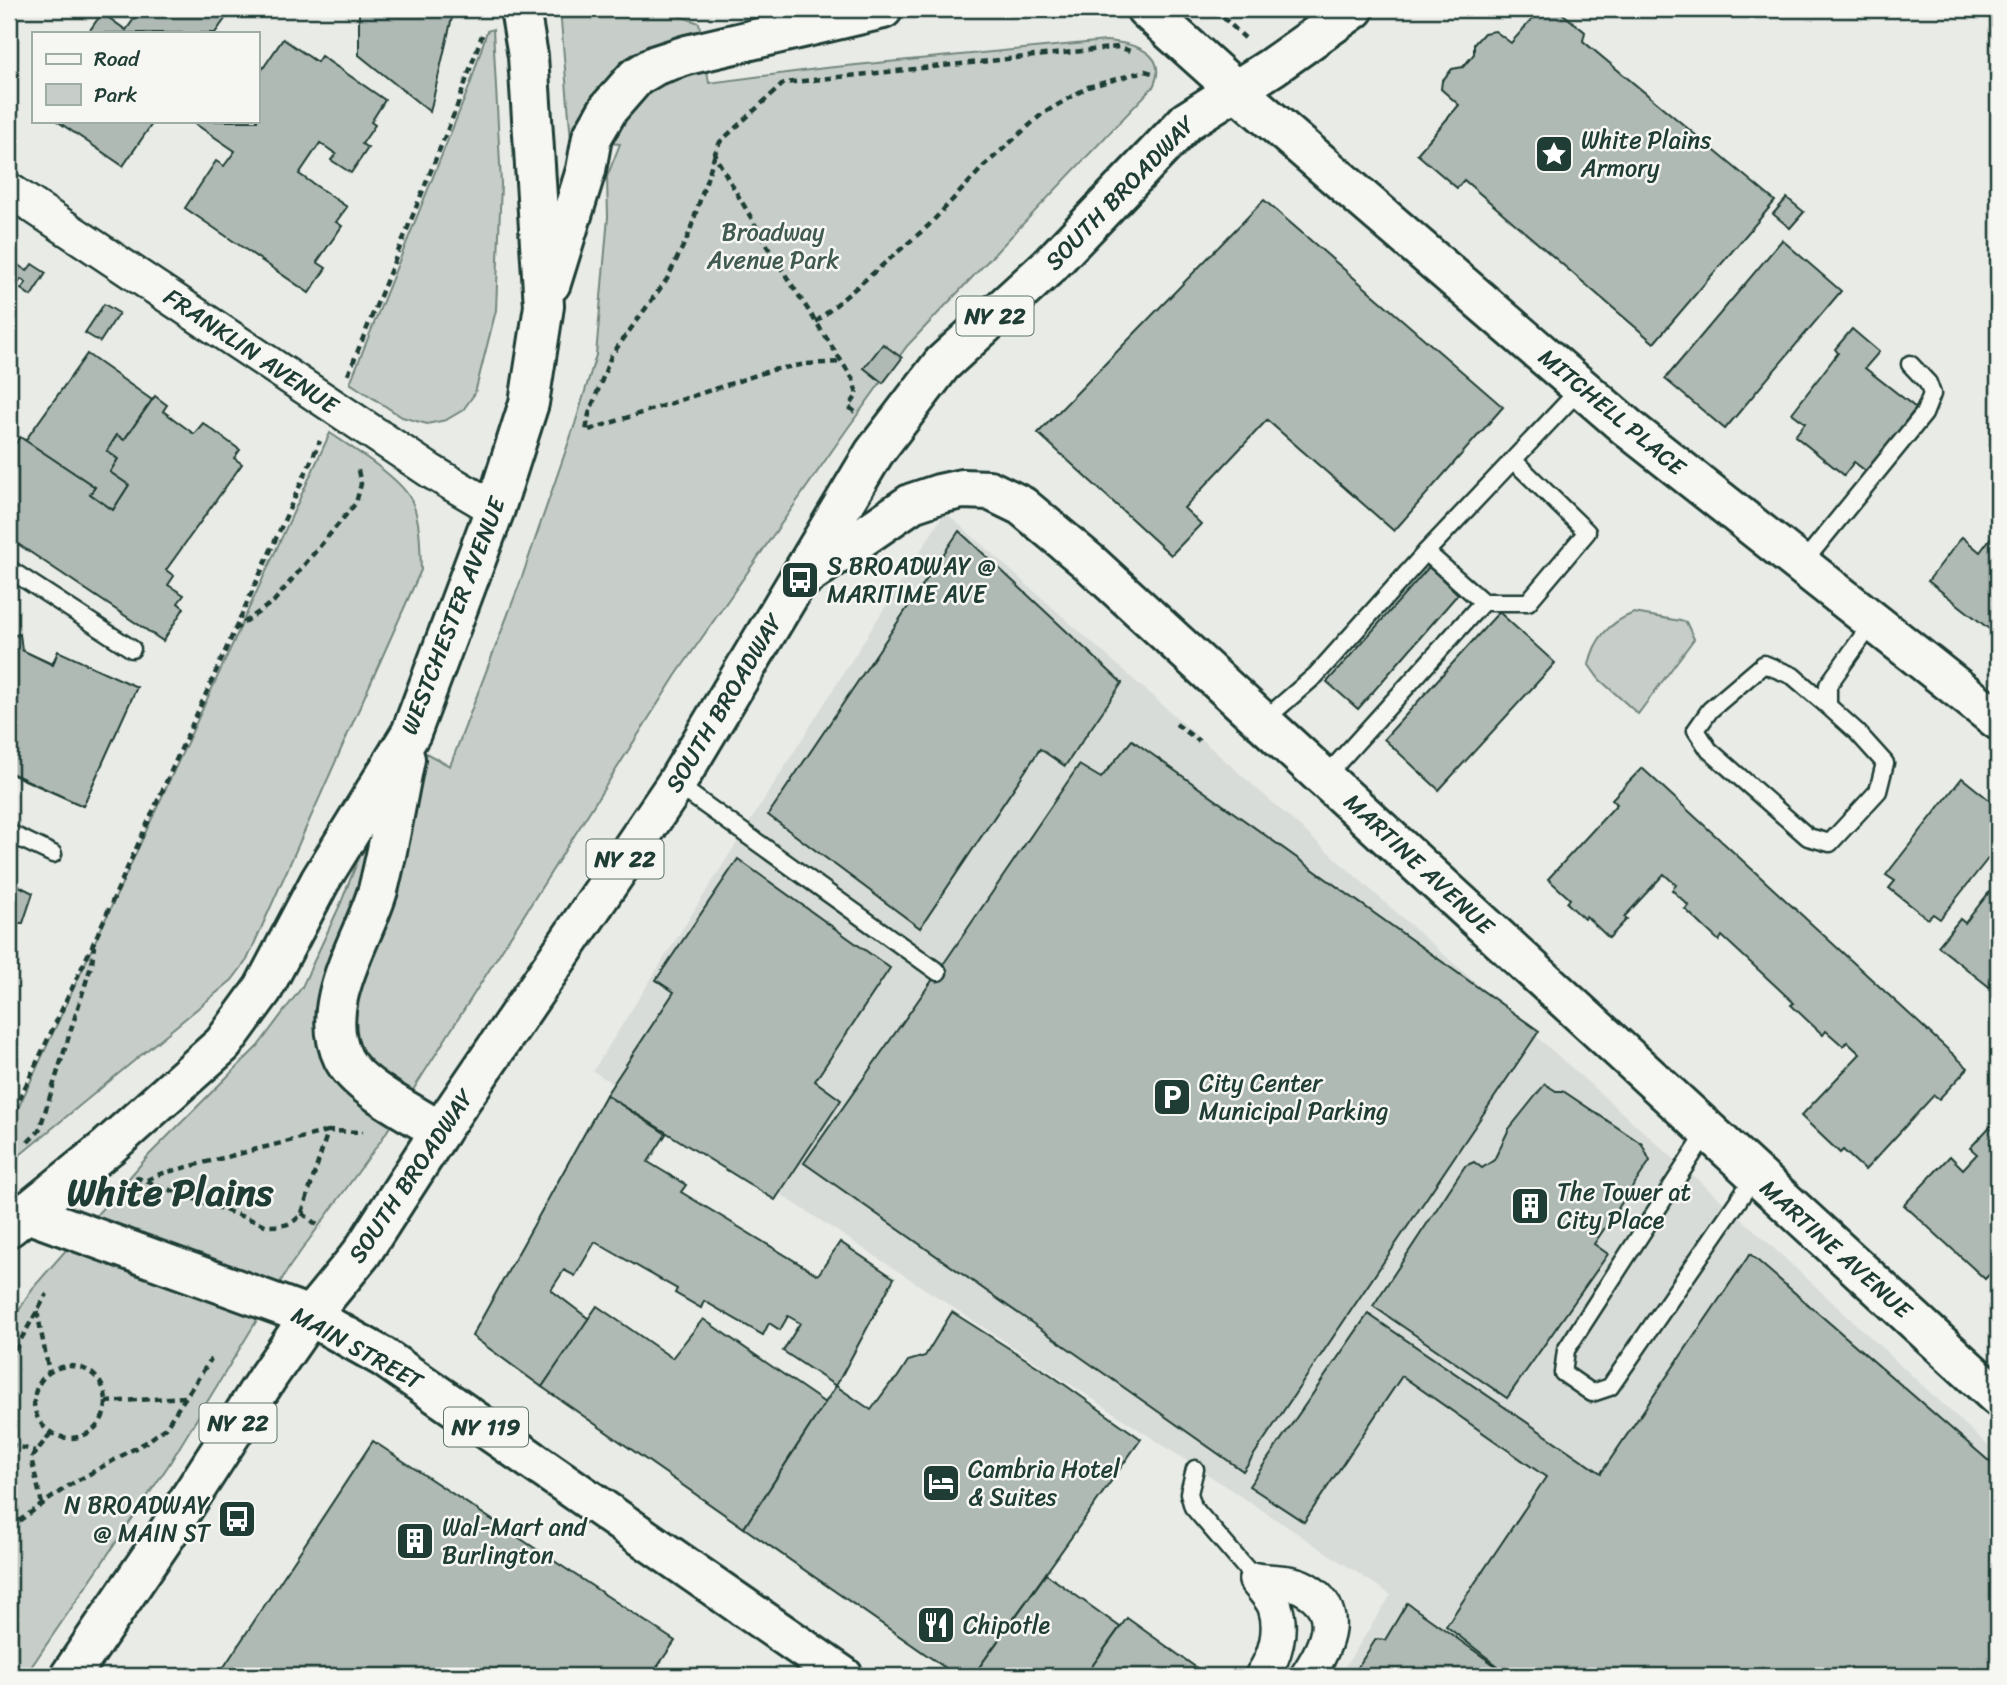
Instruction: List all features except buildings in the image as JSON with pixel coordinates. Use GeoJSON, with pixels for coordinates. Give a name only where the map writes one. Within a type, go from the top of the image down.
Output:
{"type":"FeatureCollection","features":[{"type":"Feature","properties":{"kind":"main road","name":"WESTCHESTER AVENUE"},"geometry":{"type":"LineString","coordinates":[[14,1215],[98,1154],[223,1044],[263,989],[320,881],[411,733],[495,509],[529,403],[544,306],[527,56],[520,9]]}},
{"type":"Feature","properties":{"kind":"main road"},"geometry":{"type":"LineString","coordinates":[[544,306],[586,170],[592,137],[609,108],[636,77],[656,65],[687,55],[883,9]]}},
{"type":"Feature","properties":{"kind":"main road","name":"MITCHELL PLACE"},"geometry":{"type":"LineString","coordinates":[[1146,9],[1581,388],[1998,720]]}},
{"type":"Feature","properties":{"kind":"main road","name":"SOUTH BROADWAY"},"geometry":{"type":"LineString","coordinates":[[310,1317],[360,1254],[440,1131],[676,784],[874,453],[942,364],[1050,265],[1187,121],[1282,61],[1332,22],[1354,9]]}},
{"type":"Feature","properties":{"kind":"main road","name":"MARTINE AVENUE"},"geometry":{"type":"LineString","coordinates":[[800,580],[912,503],[939,494],[962,489],[989,490],[1023,506],[1090,563],[1263,721],[1998,1397]]}},
{"type":"Feature","properties":{"kind":"main road"},"geometry":{"type":"LineString","coordinates":[[411,733],[377,891],[339,994],[335,1013],[340,1048],[353,1073],[440,1131]]}},
{"type":"Feature","properties":{"kind":"main road","name":"MAIN STREET"},"geometry":{"type":"LineString","coordinates":[[14,1215],[310,1317],[400,1368],[843,1676]]}},
{"type":"Feature","properties":{"kind":"main road","name":"NY 22"},"geometry":{"type":"LineString","coordinates":[[70,1676],[168,1532],[268,1375],[310,1317]]}},
{"type":"Feature","properties":{"kind":"street","name":"FRANKLIN AVENUE"},"geometry":{"type":"LineString","coordinates":[[9,190],[432,472],[495,509]]}},
{"type":"Feature","properties":{"kind":"street"},"geometry":{"type":"LineString","coordinates":[[1256,1580],[1275,1605],[1277,1615],[1278,1632],[1272,1661],[1262,1676]]}},
{"type":"Feature","properties":{"kind":"street"},"geometry":{"type":"LineString","coordinates":[[1256,1580],[1302,1587],[1321,1601],[1329,1618],[1328,1637],[1307,1676]]}},
{"type":"Feature","properties":{"kind":"lane"},"geometry":{"type":"LineString","coordinates":[[1801,565],[1924,414],[1933,394],[1928,383],[1910,364]]}},
{"type":"Feature","properties":{"kind":"lane"},"geometry":{"type":"LineString","coordinates":[[1263,721],[1316,676],[1426,552],[1581,388]]}},
{"type":"Feature","properties":{"kind":"lane"},"geometry":{"type":"LineString","coordinates":[[1426,552],[1483,602],[1528,602],[1587,532],[1513,460]]}},
{"type":"Feature","properties":{"kind":"lane"},"geometry":{"type":"LineString","coordinates":[[9,569],[132,649]]}},
{"type":"Feature","properties":{"kind":"lane"},"geometry":{"type":"LineString","coordinates":[[1325,778],[1483,602]]}},
{"type":"Feature","properties":{"kind":"lane"},"geometry":{"type":"LineString","coordinates":[[1828,706],[1793,676],[1764,664],[1710,710],[1696,730],[1709,750],[1808,837],[1830,843],[1878,791],[1885,763],[1857,732],[1828,706],[1828,685],[1873,622]]}},
{"type":"Feature","properties":{"kind":"lane"},"geometry":{"type":"LineString","coordinates":[[676,784],[938,972]]}},
{"type":"Feature","properties":{"kind":"lane"},"geometry":{"type":"LineString","coordinates":[[9,834],[53,854]]}},
{"type":"Feature","properties":{"kind":"lane"},"geometry":{"type":"LineString","coordinates":[[1707,1132],[1566,1350],[1563,1373],[1592,1393],[1610,1387],[1755,1176]]}},
{"type":"Feature","properties":{"kind":"lane"},"geometry":{"type":"LineString","coordinates":[[1195,1469],[1189,1493],[1194,1507],[1256,1580]]}},
{"type":"Feature","properties":{"kind":"path"},"geometry":{"type":"LineString","coordinates":[[1214,9],[1249,43]]}},
{"type":"Feature","properties":{"kind":"path"},"geometry":{"type":"LineString","coordinates":[[9,1121],[94,942],[335,408],[456,109],[482,39],[481,29]]}},
{"type":"Feature","properties":{"kind":"path"},"geometry":{"type":"LineString","coordinates":[[841,362],[786,366],[586,431],[589,414],[611,356],[667,279],[690,234],[720,142],[783,83],[1119,47],[1133,51]]}},
{"type":"Feature","properties":{"kind":"path"},"geometry":{"type":"LineString","coordinates":[[1148,62],[1149,72]]}},
{"type":"Feature","properties":{"kind":"path"},"geometry":{"type":"LineString","coordinates":[[816,322],[928,226],[984,166],[1042,114],[1088,87],[1149,72],[1157,74]]}},
{"type":"Feature","properties":{"kind":"path"},"geometry":{"type":"LineString","coordinates":[[715,153],[777,262],[853,379],[857,395],[849,407],[859,415]]}},
{"type":"Feature","properties":{"kind":"path"},"geometry":{"type":"LineString","coordinates":[[233,630],[274,601],[356,503],[361,484],[358,467],[349,457]]}},
{"type":"Feature","properties":{"kind":"path"},"geometry":{"type":"LineString","coordinates":[[1177,724],[1199,741]]}},
{"type":"Feature","properties":{"kind":"path"},"geometry":{"type":"LineString","coordinates":[[28,1142],[39,1131],[92,962],[94,942]]}},
{"type":"Feature","properties":{"kind":"path"},"geometry":{"type":"LineString","coordinates":[[146,1180],[160,1174],[328,1131],[367,1132]]}},
{"type":"Feature","properties":{"kind":"path"},"geometry":{"type":"LineString","coordinates":[[127,1175],[268,1226],[286,1226],[296,1221],[302,1213],[328,1131]]}},
{"type":"Feature","properties":{"kind":"path"},"geometry":{"type":"LineString","coordinates":[[302,1213],[321,1228]]}},
{"type":"Feature","properties":{"kind":"path"},"geometry":{"type":"LineString","coordinates":[[9,1360],[47,1294]]}},
{"type":"Feature","properties":{"kind":"path"},"geometry":{"type":"LineString","coordinates":[[37,1311],[49,1371]]}},
{"type":"Feature","properties":{"kind":"path"},"geometry":{"type":"LineString","coordinates":[[9,1528],[68,1486],[148,1441],[165,1428],[211,1359]]}},
{"type":"Feature","properties":{"kind":"path"},"geometry":{"type":"LineString","coordinates":[[66,1365],[87,1370],[102,1384],[106,1402],[102,1420],[88,1433],[67,1438],[51,1433],[39,1421],[33,1404],[37,1385],[49,1371],[66,1365]]}},
{"type":"Feature","properties":{"kind":"path"},"geometry":{"type":"LineString","coordinates":[[106,1402],[186,1397]]}},
{"type":"Feature","properties":{"kind":"path"},"geometry":{"type":"LineString","coordinates":[[42,1504],[31,1458],[51,1433]]}},
{"type":"Feature","properties":{"kind":"path"},"geometry":{"type":"LineString","coordinates":[[9,1444],[35,1451]]}},
{"type":"Feature","properties":{"kind":"shaded area"},"geometry":{"type":"Polygon","coordinates":[[[945,512],[1751,1227],[1998,1455],[1998,1676],[1339,1676],[1391,1595],[593,1071],[945,512]]]}},
{"type":"Feature","properties":{"kind":"green space","name":"Broadway Avenue Park"},"geometry":{"type":"Polygon","coordinates":[[[560,9],[661,9],[699,23],[709,83],[825,68],[1106,41],[1127,44],[1146,52],[1156,65],[1157,75],[1153,87],[907,346],[845,432],[676,675],[382,1139],[290,1266],[168,1466],[25,1676],[9,1676],[9,1327],[32,1289],[149,1155],[258,1046],[302,987],[340,905],[405,742],[450,766],[521,580],[575,424],[596,355],[608,217],[607,177],[620,144],[571,140],[560,9]]]}},
{"type":"Feature","properties":{"kind":"green space"},"geometry":{"type":"Polygon","coordinates":[[[493,29],[501,184],[496,310],[475,393],[463,410],[446,420],[427,424],[402,417],[350,383],[470,85],[487,31],[493,29]]]}},
{"type":"Feature","properties":{"kind":"green space"},"geometry":{"type":"Polygon","coordinates":[[[330,433],[377,465],[408,495],[413,504],[420,537],[421,570],[247,960],[232,980],[9,1164],[9,1128],[330,433]]]}},
{"type":"Feature","properties":{"kind":"green space"},"geometry":{"type":"Polygon","coordinates":[[[1634,613],[1686,622],[1694,639],[1638,714],[1599,679],[1589,665],[1595,647],[1604,633],[1618,621],[1634,613]]]}},
{"type":"Feature","properties":{"kind":"place","name":"White Plains Armory"},"geometry":{"type":"Point","coordinates":[1554,154]}},
{"type":"Feature","properties":{"kind":"place","name":"S BROADWAY @ MARITIME AVE"},"geometry":{"type":"Point","coordinates":[800,580]}},
{"type":"Feature","properties":{"kind":"place","name":"City Center Municipal Parking"},"geometry":{"type":"Point","coordinates":[1172,1097]}},
{"type":"Feature","properties":{"kind":"place","name":"The Tower at City Place"},"geometry":{"type":"Point","coordinates":[1530,1206]}},
{"type":"Feature","properties":{"kind":"place","name":"Cambria Hotel & Suites"},"geometry":{"type":"Point","coordinates":[941,1483]}},
{"type":"Feature","properties":{"kind":"place","name":"N BROADWAY @ MAIN ST"},"geometry":{"type":"Point","coordinates":[237,1519]}},
{"type":"Feature","properties":{"kind":"place","name":"Wal-Mart and Burlington"},"geometry":{"type":"Point","coordinates":[415,1541]}},
{"type":"Feature","properties":{"kind":"place","name":"Chipotle"},"geometry":{"type":"Point","coordinates":[936,1625]}},
{"type":"Feature","properties":{"kind":"district","name":"White Plains"},"geometry":{"type":"Point","coordinates":[170,1192]}}]}
